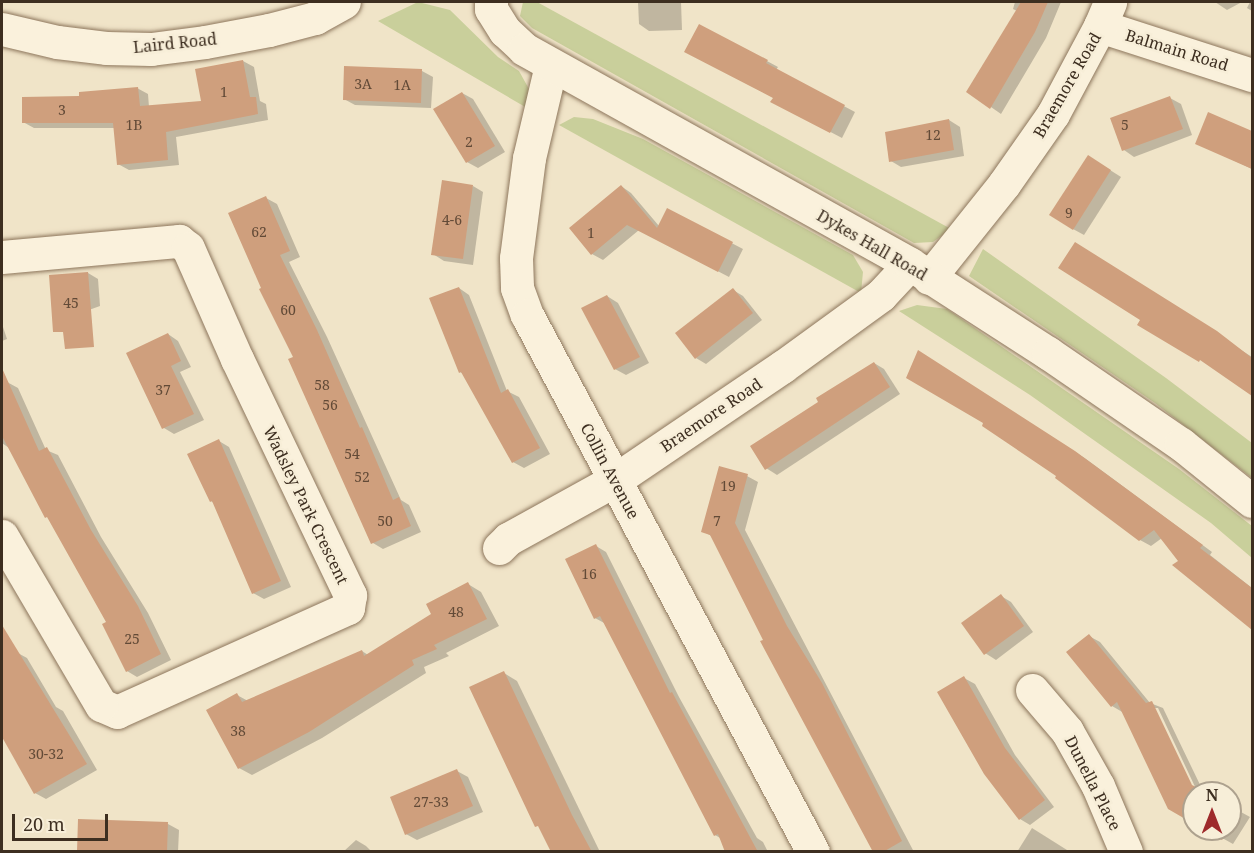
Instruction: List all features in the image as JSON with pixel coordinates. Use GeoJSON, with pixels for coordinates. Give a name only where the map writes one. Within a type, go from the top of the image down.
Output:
{"type":"FeatureCollection","features":[{"type":"Feature","properties":{"kind":"street","name":"Laird Road"},"geometry":{"type":"LineString","coordinates":[[2,29],[57,42],[106,48],[151,49],[205,42],[292,24],[315,18],[344,2]]}},
{"type":"Feature","properties":{"kind":"street","name":"Dykes Hall Road"},"geometry":{"type":"LineString","coordinates":[[491,2],[492,9],[505,31],[524,49],[919,271],[1048,353],[1181,444],[1252,501]]}},
{"type":"Feature","properties":{"kind":"street","name":"Balmain Road"},"geometry":{"type":"LineString","coordinates":[[1105,14],[1252,75]]}},
{"type":"Feature","properties":{"kind":"street","name":"Braemore Road"},"geometry":{"type":"LineString","coordinates":[[499,548],[508,539],[615,480],[919,271],[1004,184],[1053,114],[1105,14]]}},
{"type":"Feature","properties":{"kind":"street","name":"Collin Avenue"},"geometry":{"type":"LineString","coordinates":[[551,65],[529,158],[516,258],[517,288],[527,315],[813,852]]}},
{"type":"Feature","properties":{"kind":"street","name":"Wadsley Park Crescent"},"geometry":{"type":"LineString","coordinates":[[2,257],[179,241],[188,248],[237,359],[350,595],[348,608],[117,712],[101,705],[2,536]]}},
{"type":"Feature","properties":{"kind":"street","name":"Dunella Place"},"geometry":{"type":"LineString","coordinates":[[1032,690],[1072,740],[1098,786],[1126,852]]}},
{"type":"Feature","properties":{"kind":"green space"},"geometry":{"type":"Polygon","coordinates":[[[418,2],[450,10],[498,57],[519,71],[529,89],[527,108],[378,21],[418,2]]]}},
{"type":"Feature","properties":{"kind":"green space"},"geometry":{"type":"Polygon","coordinates":[[[523,2],[537,2],[951,229],[933,242],[914,243],[532,28],[520,16],[523,2]]]}},
{"type":"Feature","properties":{"kind":"green space"},"geometry":{"type":"Polygon","coordinates":[[[574,117],[593,119],[643,139],[853,255],[863,272],[861,293],[559,125],[574,117]]]}},
{"type":"Feature","properties":{"kind":"green space"},"geometry":{"type":"Polygon","coordinates":[[[983,249],[1166,378],[1252,443],[1252,478],[1155,403],[969,276],[983,249]]]}},
{"type":"Feature","properties":{"kind":"green space"},"geometry":{"type":"Polygon","coordinates":[[[917,305],[947,309],[1179,469],[1252,526],[1252,558],[1211,523],[1030,395],[899,311],[917,305]]]}},
{"type":"Feature","properties":{"kind":"building"},"geometry":{"type":"Polygon","coordinates":[[[1021,2],[1048,2],[1035,32],[990,109],[966,92],[1021,2]]]}},
{"type":"Feature","properties":{"kind":"building"},"geometry":{"type":"Polygon","coordinates":[[[699,24],[768,60],[766,63],[845,105],[830,133],[770,102],[773,98],[684,52],[699,24]]]}},
{"type":"Feature","properties":{"kind":"building"},"geometry":{"type":"Polygon","coordinates":[[[243,60],[250,97],[256,97],[258,114],[166,132],[168,160],[117,165],[113,123],[22,123],[22,97],[79,96],[79,92],[138,87],[140,106],[201,101],[195,69],[243,60]]]}},
{"type":"Feature","properties":{"kind":"building"},"geometry":{"type":"Polygon","coordinates":[[[344,66],[422,69],[421,103],[343,100],[344,66]]]}},
{"type":"Feature","properties":{"kind":"building"},"geometry":{"type":"Polygon","coordinates":[[[462,92],[495,146],[466,163],[433,109],[462,92]]]}},
{"type":"Feature","properties":{"kind":"building"},"geometry":{"type":"Polygon","coordinates":[[[1170,96],[1183,129],[1122,151],[1110,118],[1170,96]]]}},
{"type":"Feature","properties":{"kind":"building"},"geometry":{"type":"Polygon","coordinates":[[[1208,112],[1252,131],[1252,169],[1195,144],[1208,112]]]}},
{"type":"Feature","properties":{"kind":"building"},"geometry":{"type":"Polygon","coordinates":[[[949,119],[954,150],[889,162],[885,132],[949,119]]]}},
{"type":"Feature","properties":{"kind":"building"},"geometry":{"type":"Polygon","coordinates":[[[1088,155],[1111,170],[1073,230],[1049,215],[1088,155]]]}},
{"type":"Feature","properties":{"kind":"building"},"geometry":{"type":"Polygon","coordinates":[[[442,180],[473,185],[463,259],[431,255],[442,180]]]}},
{"type":"Feature","properties":{"kind":"building"},"geometry":{"type":"Polygon","coordinates":[[[621,185],[657,228],[667,208],[733,242],[718,272],[627,225],[591,255],[569,228],[621,185]]]}},
{"type":"Feature","properties":{"kind":"building"},"geometry":{"type":"Polygon","coordinates":[[[266,196],[290,251],[280,255],[317,330],[360,428],[362,427],[393,500],[399,497],[411,526],[371,544],[288,359],[293,357],[259,289],[261,288],[228,213],[266,196]]]}},
{"type":"Feature","properties":{"kind":"building"},"geometry":{"type":"Polygon","coordinates":[[[1075,242],[1217,331],[1252,358],[1252,396],[1200,360],[1199,362],[1137,325],[1140,320],[1058,268],[1075,242]]]}},
{"type":"Feature","properties":{"kind":"building"},"geometry":{"type":"Polygon","coordinates":[[[88,272],[94,347],[65,349],[63,332],[53,332],[49,275],[88,272]]]}},
{"type":"Feature","properties":{"kind":"building"},"geometry":{"type":"Polygon","coordinates":[[[459,287],[501,393],[508,389],[540,448],[512,463],[461,372],[459,373],[429,298],[459,287]]]}},
{"type":"Feature","properties":{"kind":"building"},"geometry":{"type":"Polygon","coordinates":[[[733,288],[753,313],[695,359],[675,333],[733,288]]]}},
{"type":"Feature","properties":{"kind":"building"},"geometry":{"type":"Polygon","coordinates":[[[607,295],[640,357],[614,370],[581,308],[607,295]]]}},
{"type":"Feature","properties":{"kind":"building"},"geometry":{"type":"Polygon","coordinates":[[[168,333],[181,361],[171,366],[194,414],[162,429],[126,353],[168,333]]]}},
{"type":"Feature","properties":{"kind":"building"},"geometry":{"type":"Polygon","coordinates":[[[918,350],[1075,451],[1203,545],[1200,548],[1252,588],[1252,630],[1172,565],[1178,561],[1154,530],[1139,541],[1055,478],[1056,476],[982,426],[983,423],[906,378],[918,350]]]}},
{"type":"Feature","properties":{"kind":"building"},"geometry":{"type":"Polygon","coordinates":[[[874,362],[890,387],[765,470],[750,446],[818,402],[816,398],[874,362]]]}},
{"type":"Feature","properties":{"kind":"building"},"geometry":{"type":"Polygon","coordinates":[[[2,368],[39,451],[47,447],[91,530],[138,606],[161,654],[126,672],[102,624],[106,622],[47,517],[45,518],[2,436],[2,368]]]}},
{"type":"Feature","properties":{"kind":"building"},"geometry":{"type":"Polygon","coordinates":[[[219,439],[281,581],[252,594],[212,501],[210,502],[187,454],[219,439]]]}},
{"type":"Feature","properties":{"kind":"building"},"geometry":{"type":"Polygon","coordinates":[[[719,466],[748,474],[735,523],[787,626],[822,683],[902,841],[883,852],[873,852],[760,641],[763,640],[710,535],[701,532],[719,466]]]}},
{"type":"Feature","properties":{"kind":"building"},"geometry":{"type":"Polygon","coordinates":[[[596,544],[670,693],[672,692],[758,852],[725,852],[718,834],[714,836],[600,616],[594,619],[565,559],[596,544]]]}},
{"type":"Feature","properties":{"kind":"building"},"geometry":{"type":"Polygon","coordinates":[[[468,582],[487,619],[434,645],[437,649],[412,660],[414,665],[309,732],[238,769],[206,710],[237,693],[242,702],[362,650],[364,656],[431,614],[426,604],[468,582]]]}},
{"type":"Feature","properties":{"kind":"building"},"geometry":{"type":"Polygon","coordinates":[[[1001,594],[1024,626],[984,655],[961,623],[1001,594]]]}},
{"type":"Feature","properties":{"kind":"building"},"geometry":{"type":"Polygon","coordinates":[[[2,625],[87,764],[34,794],[2,737],[2,625]]]}},
{"type":"Feature","properties":{"kind":"building"},"geometry":{"type":"Polygon","coordinates":[[[1089,634],[1146,703],[1152,701],[1190,781],[1182,781],[1182,817],[1168,809],[1117,702],[1111,707],[1066,652],[1089,634]]]}},
{"type":"Feature","properties":{"kind":"building"},"geometry":{"type":"Polygon","coordinates":[[[504,671],[572,815],[592,852],[551,852],[538,826],[535,827],[469,687],[504,671]]]}},
{"type":"Feature","properties":{"kind":"building"},"geometry":{"type":"Polygon","coordinates":[[[964,676],[1005,748],[1045,800],[1019,820],[984,774],[937,692],[964,676]]]}},
{"type":"Feature","properties":{"kind":"building"},"geometry":{"type":"Polygon","coordinates":[[[457,769],[473,806],[405,835],[390,797],[457,769]]]}},
{"type":"Feature","properties":{"kind":"building"},"geometry":{"type":"Polygon","coordinates":[[[78,819],[168,822],[167,852],[77,852],[78,819]]]}}]}
